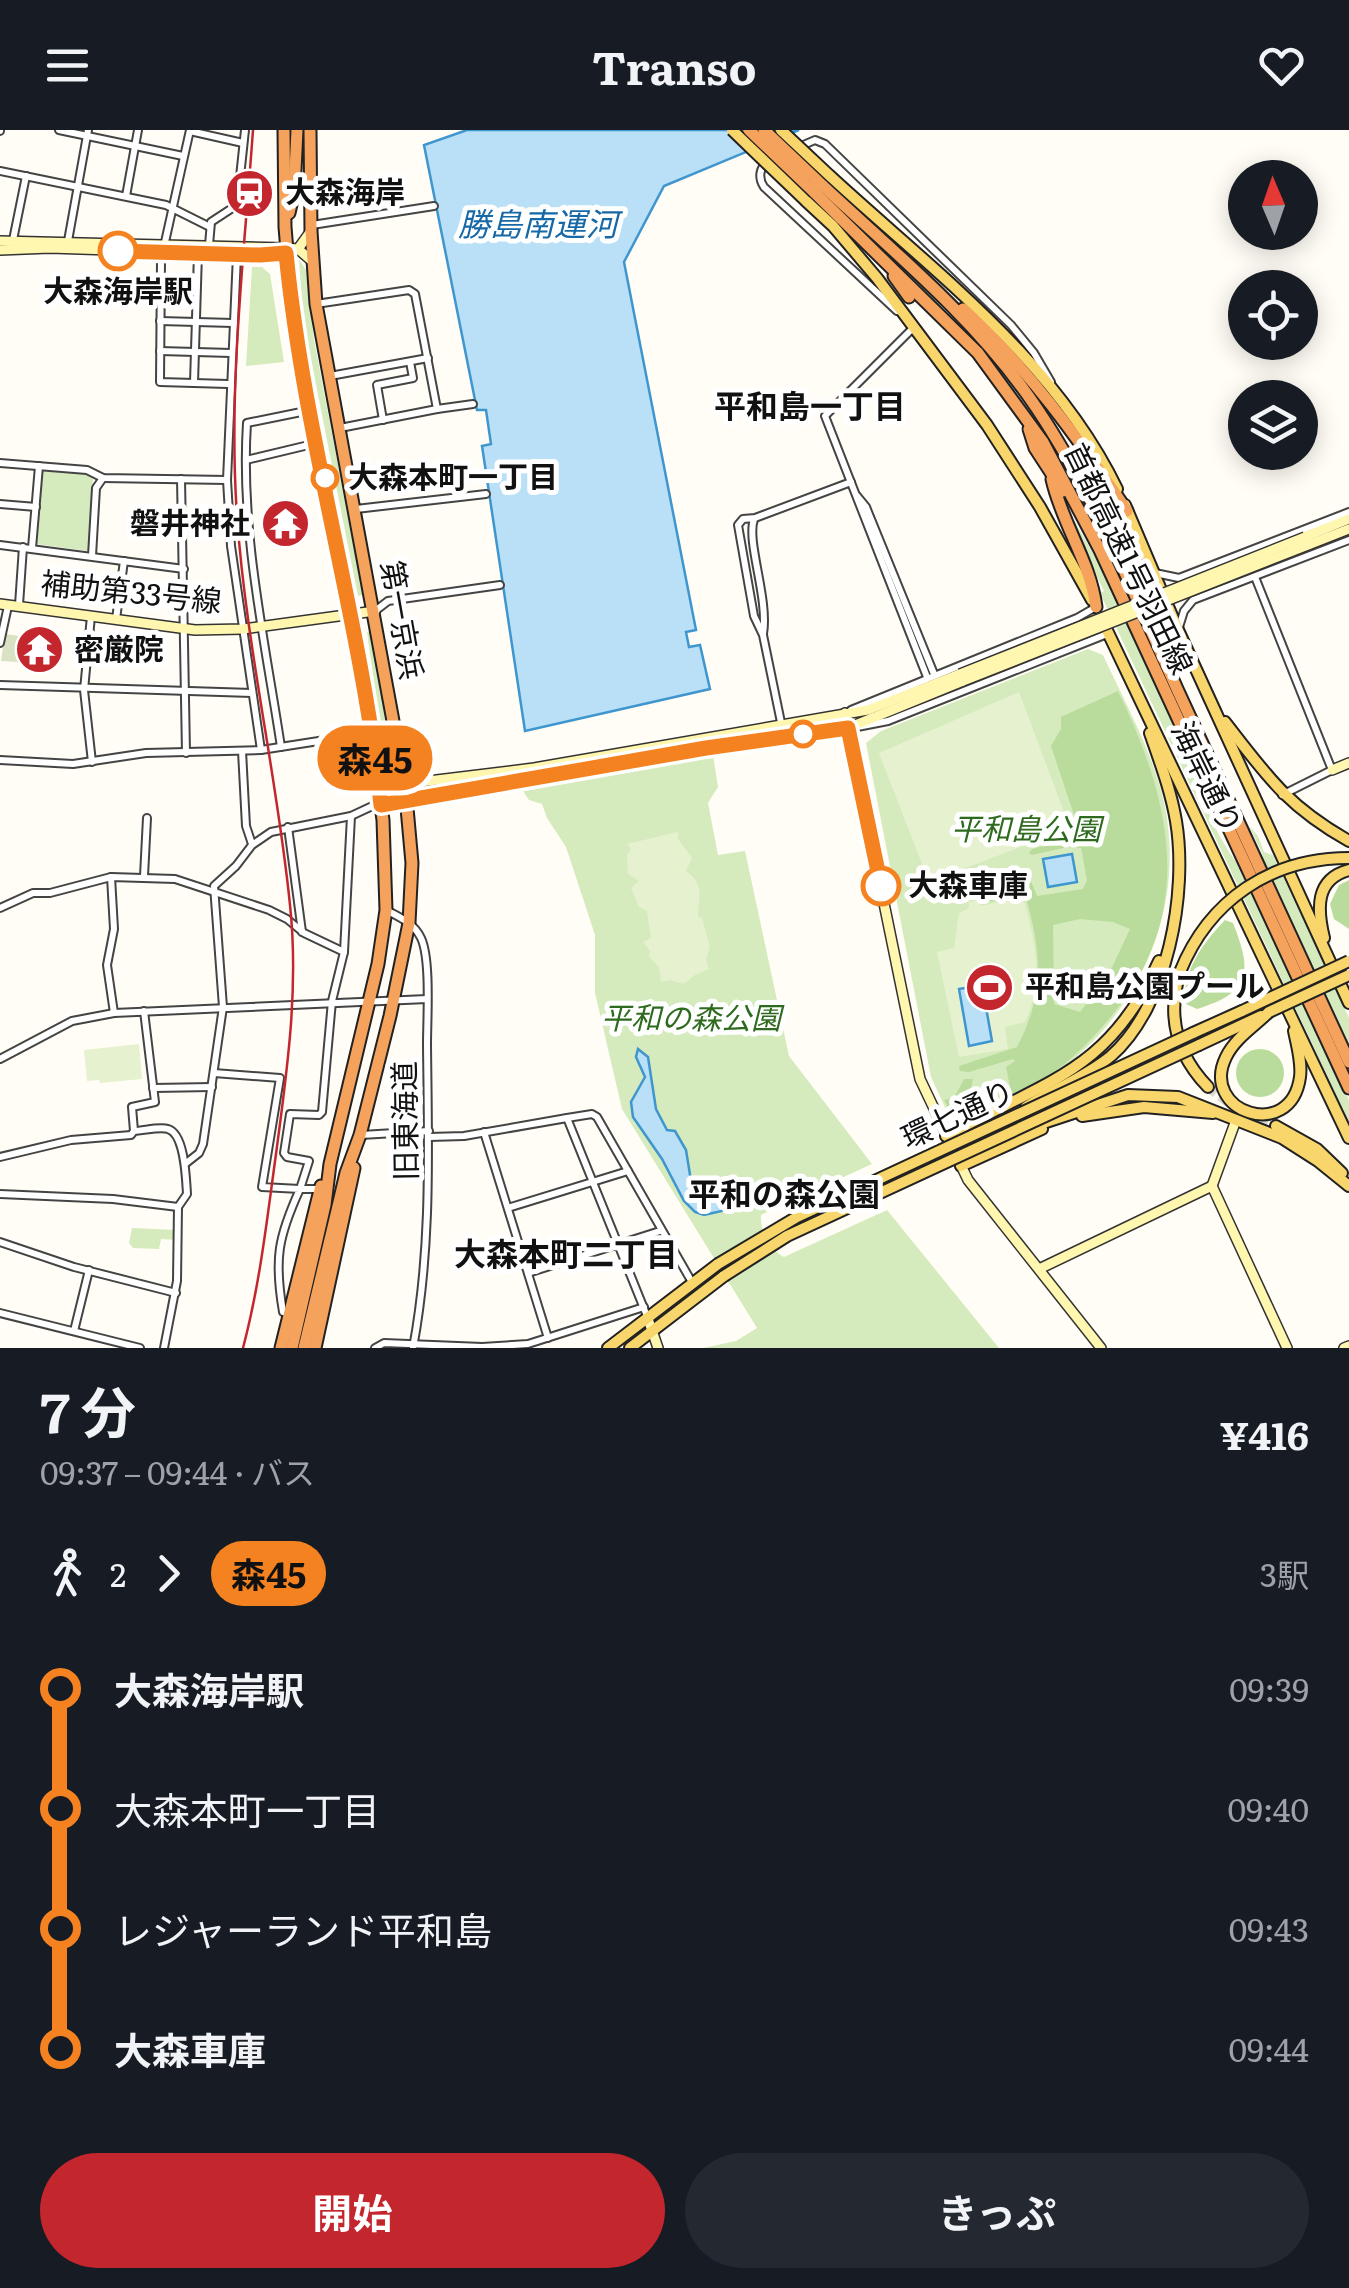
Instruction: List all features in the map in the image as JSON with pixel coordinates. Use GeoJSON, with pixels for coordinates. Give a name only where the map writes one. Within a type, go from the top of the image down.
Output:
{"type":"FeatureCollection","features":[{"type":"Feature","properties":{"kind":"highway","name":"第一京浜"},"geometry":{"type":"LineString","coordinates":[[284,130],[285,227],[290,250],[292,310],[352,614],[371,733],[381,800],[386,910],[370,1000],[330,1164],[325,1205],[292,1348]]}},
{"type":"Feature","properties":{"kind":"highway"},"geometry":{"type":"LineString","coordinates":[[285,227],[294,191],[297,130]]}},
{"type":"Feature","properties":{"kind":"highway","name":"第一京浜"},"geometry":{"type":"LineString","coordinates":[[304,1348],[346,1173],[359,1140],[394,1000],[409,923],[412,863],[406,793],[316,304],[310,228],[310,130]]}},
{"type":"Feature","properties":{"kind":"highway","name":"首都高速1号羽田線"},"geometry":{"type":"LineString","coordinates":[[749,130],[928,284],[1007,368],[1054,435],[1088,499],[1349,1062]]}},
{"type":"Feature","properties":{"kind":"highway","name":"首都高速1号羽田線"},"geometry":{"type":"LineString","coordinates":[[764,130],[886,263],[978,353],[1026,417],[1071,491],[1100,550],[1349,1088]]}},
{"type":"Feature","properties":{"kind":"highway"},"geometry":{"type":"LineString","coordinates":[[886,263],[909,297]]}},
{"type":"Feature","properties":{"kind":"highway"},"geometry":{"type":"LineString","coordinates":[[928,284],[942,290],[996,338],[1035,381],[1128,511]]}},
{"type":"Feature","properties":{"kind":"highway"},"geometry":{"type":"LineString","coordinates":[[1026,417],[1035,448],[1100,550]]}},
{"type":"Feature","properties":{"kind":"highway"},"geometry":{"type":"LineString","coordinates":[[1050,472],[1062,512],[1092,577],[1096,607]]}},
{"type":"Feature","properties":{"kind":"highway"},"geometry":{"type":"LineString","coordinates":[[1220,764],[1247,841]]}},
{"type":"Feature","properties":{"kind":"highway"},"geometry":{"type":"LineString","coordinates":[[315,1348],[350,1198],[359,1140]]}},
{"type":"Feature","properties":{"kind":"highway"},"geometry":{"type":"LineString","coordinates":[[282,1348],[320,1190],[330,1164]]}},
{"type":"Feature","properties":{"kind":"main road","name":"海岸通り"},"geometry":{"type":"LineString","coordinates":[[732,130],[818,189],[986,317],[1059,396],[1095,446],[1128,511],[1178,630],[1348,1000]]}},
{"type":"Feature","properties":{"kind":"main road","name":"海岸通り"},"geometry":{"type":"LineString","coordinates":[[781,130],[818,189],[833,226],[911,323],[1013,463],[1096,607],[1349,1138]]}},
{"type":"Feature","properties":{"kind":"main road"},"geometry":{"type":"LineString","coordinates":[[1000,1123],[1117,1050],[1157,985],[1171,934],[1179,865],[1176,820],[1136,693]]}},
{"type":"Feature","properties":{"kind":"main road"},"geometry":{"type":"LineString","coordinates":[[1217,712],[1282,794],[1314,820],[1349,840]]}},
{"type":"Feature","properties":{"kind":"main road"},"geometry":{"type":"LineString","coordinates":[[1208,1087],[1190,1065],[1174,1026],[1173,997],[1180,972],[1202,929],[1251,883],[1289,866],[1349,858]]}},
{"type":"Feature","properties":{"kind":"main road"},"geometry":{"type":"LineString","coordinates":[[1328,958],[1319,911],[1322,891],[1333,876],[1349,870]]}},
{"type":"Feature","properties":{"kind":"main road"},"geometry":{"type":"LineString","coordinates":[[946,1136],[1061,1077],[1097,1052],[1138,1002],[1171,934]]}},
{"type":"Feature","properties":{"kind":"main road","name":"環七通り"},"geometry":{"type":"LineString","coordinates":[[608,1348],[646,1312],[797,1217],[1193,1033],[1247,1021],[1349,958]]}},
{"type":"Feature","properties":{"kind":"main road","name":"環七通り"},"geometry":{"type":"LineString","coordinates":[[630,1348],[724,1276],[787,1236],[1349,975]]}},
{"type":"Feature","properties":{"kind":"main road"},"geometry":{"type":"LineString","coordinates":[[1247,1021],[1223,1064],[1222,1079],[1226,1094],[1236,1106],[1250,1114],[1267,1114],[1289,1103],[1300,1080],[1290,1015]]}},
{"type":"Feature","properties":{"kind":"main road"},"geometry":{"type":"LineString","coordinates":[[1004,1135],[1137,1093],[1178,1097],[1300,1149],[1349,1184]]}},
{"type":"Feature","properties":{"kind":"main road"},"geometry":{"type":"LineString","coordinates":[[961,1166],[1041,1130],[1100,1112],[1144,1107],[1220,1113]]}},
{"type":"Feature","properties":{"kind":"main road"},"geometry":{"type":"LineString","coordinates":[[1276,1126],[1317,1149],[1349,1184]]}},
{"type":"Feature","properties":{"kind":"street"},"geometry":{"type":"LineString","coordinates":[[58,130],[88,133],[184,156]]}},
{"type":"Feature","properties":{"kind":"street"},"geometry":{"type":"LineString","coordinates":[[126,196],[138,130]]}},
{"type":"Feature","properties":{"kind":"street"},"geometry":{"type":"LineString","coordinates":[[229,384],[160,382],[160,321],[165,248],[190,130],[243,142]]}},
{"type":"Feature","properties":{"kind":"street"},"geometry":{"type":"LineString","coordinates":[[208,245],[211,222],[236,205],[244,130]]}},
{"type":"Feature","properties":{"kind":"street"},"geometry":{"type":"LineString","coordinates":[[68,241],[88,133]]}},
{"type":"Feature","properties":{"kind":"street"},"geometry":{"type":"LineString","coordinates":[[930,676],[858,507],[825,416],[911,323],[764,188],[760,177],[766,162],[809,142],[825,144],[1011,325],[1034,353],[1059,396]]}},
{"type":"Feature","properties":{"kind":"street"},"geometry":{"type":"LineString","coordinates":[[0,170],[174,208],[210,226]]}},
{"type":"Feature","properties":{"kind":"street"},"geometry":{"type":"LineString","coordinates":[[13,240],[26,176]]}},
{"type":"Feature","properties":{"kind":"street"},"geometry":{"type":"LineString","coordinates":[[0,241],[68,241],[198,253],[290,250],[310,228],[434,206]]}},
{"type":"Feature","properties":{"kind":"street"},"geometry":{"type":"LineString","coordinates":[[0,250],[208,245],[290,250],[312,261]]}},
{"type":"Feature","properties":{"kind":"street"},"geometry":{"type":"LineString","coordinates":[[194,383],[198,253]]}},
{"type":"Feature","properties":{"kind":"street"},"geometry":{"type":"LineString","coordinates":[[237,254],[227,480],[231,546],[261,750]]}},
{"type":"Feature","properties":{"kind":"street"},"geometry":{"type":"LineString","coordinates":[[316,304],[409,290],[415,294],[437,410]]}},
{"type":"Feature","properties":{"kind":"street"},"geometry":{"type":"LineString","coordinates":[[160,321],[233,323]]}},
{"type":"Feature","properties":{"kind":"street"},"geometry":{"type":"LineString","coordinates":[[160,351],[231,353]]}},
{"type":"Feature","properties":{"kind":"street"},"geometry":{"type":"LineString","coordinates":[[329,376],[428,358]]}},
{"type":"Feature","properties":{"kind":"street"},"geometry":{"type":"LineString","coordinates":[[383,420],[376,384],[412,378],[410,361]]}},
{"type":"Feature","properties":{"kind":"street"},"geometry":{"type":"LineString","coordinates":[[340,428],[474,404]]}},
{"type":"Feature","properties":{"kind":"street"},"geometry":{"type":"LineString","coordinates":[[281,748],[251,537],[247,423],[311,410]]}},
{"type":"Feature","properties":{"kind":"street"},"geometry":{"type":"LineString","coordinates":[[246,460],[318,443]]}},
{"type":"Feature","properties":{"kind":"street"},"geometry":{"type":"LineString","coordinates":[[0,463],[87,470],[104,478],[227,480]]}},
{"type":"Feature","properties":{"kind":"street"},"geometry":{"type":"LineString","coordinates":[[0,643],[28,547],[39,466]]}},
{"type":"Feature","properties":{"kind":"street"},"geometry":{"type":"LineString","coordinates":[[92,556],[96,488],[104,478]]}},
{"type":"Feature","properties":{"kind":"street"},"geometry":{"type":"LineString","coordinates":[[182,479],[186,753]]}},
{"type":"Feature","properties":{"kind":"street"},"geometry":{"type":"LineString","coordinates":[[763,634],[754,616],[737,530],[740,521],[851,482]]}},
{"type":"Feature","properties":{"kind":"street"},"geometry":{"type":"LineString","coordinates":[[356,508],[486,494]]}},
{"type":"Feature","properties":{"kind":"street"},"geometry":{"type":"LineString","coordinates":[[0,504],[36,507]]}},
{"type":"Feature","properties":{"kind":"street"},"geometry":{"type":"LineString","coordinates":[[1154,572],[1179,578],[1349,512]]}},
{"type":"Feature","properties":{"kind":"street"},"geometry":{"type":"LineString","coordinates":[[755,518],[751,530],[764,596],[763,634],[784,737]]}},
{"type":"Feature","properties":{"kind":"street"},"geometry":{"type":"LineString","coordinates":[[184,1164],[202,1148],[224,1007],[214,886],[252,844],[271,832],[351,816],[381,800],[406,793],[868,710],[1306,541],[1349,520]]}},
{"type":"Feature","properties":{"kind":"street"},"geometry":{"type":"LineString","coordinates":[[1306,541],[1349,529]]}},
{"type":"Feature","properties":{"kind":"street"},"geometry":{"type":"LineString","coordinates":[[1178,630],[1184,611],[1193,600],[1349,540]]}},
{"type":"Feature","properties":{"kind":"street"},"geometry":{"type":"LineString","coordinates":[[0,545],[184,569]]}},
{"type":"Feature","properties":{"kind":"street"},"geometry":{"type":"LineString","coordinates":[[116,620],[124,561]]}},
{"type":"Feature","properties":{"kind":"street"},"geometry":{"type":"LineString","coordinates":[[1255,577],[1332,770]]}},
{"type":"Feature","properties":{"kind":"street"},"geometry":{"type":"LineString","coordinates":[[374,611],[388,600],[500,585]]}},
{"type":"Feature","properties":{"kind":"street","name":"補助第33号線"},"geometry":{"type":"LineString","coordinates":[[9,604],[186,630],[264,626],[374,611]]}},
{"type":"Feature","properties":{"kind":"street"},"geometry":{"type":"LineString","coordinates":[[845,713],[1096,607]]}},
{"type":"Feature","properties":{"kind":"street"},"geometry":{"type":"LineString","coordinates":[[91,616],[84,690],[92,762]]}},
{"type":"Feature","properties":{"kind":"street"},"geometry":{"type":"LineString","coordinates":[[406,793],[888,721],[1108,634]]}},
{"type":"Feature","properties":{"kind":"street"},"geometry":{"type":"LineString","coordinates":[[848,728],[961,677]]}},
{"type":"Feature","properties":{"kind":"street"},"geometry":{"type":"LineString","coordinates":[[0,685],[252,692]]}},
{"type":"Feature","properties":{"kind":"street"},"geometry":{"type":"LineString","coordinates":[[845,713],[920,1079],[968,1180],[1101,1348]]}},
{"type":"Feature","properties":{"kind":"street"},"geometry":{"type":"LineString","coordinates":[[0,760],[73,764],[146,753],[281,748],[371,733]]}},
{"type":"Feature","properties":{"kind":"street"},"geometry":{"type":"LineString","coordinates":[[242,751],[246,826],[252,844]]}},
{"type":"Feature","properties":{"kind":"street"},"geometry":{"type":"LineString","coordinates":[[1282,794],[1349,763]]}},
{"type":"Feature","properties":{"kind":"street"},"geometry":{"type":"LineString","coordinates":[[290,1314],[283,1312],[277,1276],[281,1231],[310,1162],[284,1153],[290,1115],[322,1112],[332,1001],[344,952],[351,816]]}},
{"type":"Feature","properties":{"kind":"street"},"geometry":{"type":"LineString","coordinates":[[144,876],[147,818]]}},
{"type":"Feature","properties":{"kind":"street"},"geometry":{"type":"LineString","coordinates":[[288,826],[302,932]]}},
{"type":"Feature","properties":{"kind":"street"},"geometry":{"type":"LineString","coordinates":[[0,908],[33,893],[50,893],[111,877],[175,879],[269,910],[302,932],[344,952]]}},
{"type":"Feature","properties":{"kind":"street"},"geometry":{"type":"LineString","coordinates":[[111,877],[114,929],[108,965],[114,1013]]}},
{"type":"Feature","properties":{"kind":"street"},"geometry":{"type":"LineString","coordinates":[[386,910],[409,923]]}},
{"type":"Feature","properties":{"kind":"street","name":"旧東海道"},"geometry":{"type":"LineString","coordinates":[[409,923],[422,942],[428,999],[428,1239],[413,1345]]}},
{"type":"Feature","properties":{"kind":"street"},"geometry":{"type":"LineString","coordinates":[[0,1059],[72,1021],[114,1013],[428,999]]}},
{"type":"Feature","properties":{"kind":"street"},"geometry":{"type":"LineString","coordinates":[[134,1131],[131,1109],[153,1105],[144,1011]]}},
{"type":"Feature","properties":{"kind":"street"},"geometry":{"type":"LineString","coordinates":[[214,1073],[280,1078],[262,1188],[320,1190]]}},
{"type":"Feature","properties":{"kind":"street"},"geometry":{"type":"LineString","coordinates":[[153,1088],[212,1087]]}},
{"type":"Feature","properties":{"kind":"street"},"geometry":{"type":"LineString","coordinates":[[359,1140],[484,1132],[592,1114],[694,1284]]}},
{"type":"Feature","properties":{"kind":"street"},"geometry":{"type":"LineString","coordinates":[[568,1118],[658,1348]]}},
{"type":"Feature","properties":{"kind":"street"},"geometry":{"type":"LineString","coordinates":[[1039,1270],[1212,1186],[1236,1120]]}},
{"type":"Feature","properties":{"kind":"street"},"geometry":{"type":"LineString","coordinates":[[0,1157],[72,1140],[169,1129],[182,1149],[187,1194],[178,1207],[176,1293],[164,1348]]}},
{"type":"Feature","properties":{"kind":"street"},"geometry":{"type":"LineString","coordinates":[[484,1132],[546,1342]]}},
{"type":"Feature","properties":{"kind":"street"},"geometry":{"type":"LineString","coordinates":[[508,1208],[628,1171]]}},
{"type":"Feature","properties":{"kind":"street"},"geometry":{"type":"LineString","coordinates":[[1212,1186],[1286,1348]]}},
{"type":"Feature","properties":{"kind":"street"},"geometry":{"type":"LineString","coordinates":[[0,1194],[178,1207]]}},
{"type":"Feature","properties":{"kind":"street"},"geometry":{"type":"LineString","coordinates":[[528,1273],[661,1231]]}},
{"type":"Feature","properties":{"kind":"street"},"geometry":{"type":"LineString","coordinates":[[0,1242],[176,1293]]}},
{"type":"Feature","properties":{"kind":"street"},"geometry":{"type":"LineString","coordinates":[[74,1331],[90,1270]]}},
{"type":"Feature","properties":{"kind":"street"},"geometry":{"type":"LineString","coordinates":[[375,1348],[384,1344],[482,1347],[546,1342],[646,1312]]}},
{"type":"Feature","properties":{"kind":"street"},"geometry":{"type":"LineString","coordinates":[[0,1313],[140,1348]]}},
{"type":"Feature","properties":{"kind":"green space"},"geometry":{"type":"Polygon","coordinates":[[[299,259],[306,270],[314,340],[363,595],[358,596],[303,319],[299,259]]]}},
{"type":"Feature","properties":{"kind":"green space"},"geometry":{"type":"Polygon","coordinates":[[[252,267],[262,267],[270,274],[284,362],[246,366],[252,267]]]}},
{"type":"Feature","properties":{"kind":"green space"},"geometry":{"type":"Polygon","coordinates":[[[42,471],[85,474],[93,479],[88,551],[36,544],[42,471]]]}},
{"type":"Feature","properties":{"kind":"green space"},"geometry":{"type":"Polygon","coordinates":[[[1070,513],[1099,564],[1197,771],[1213,822],[1242,868],[1349,1100],[1349,1122],[1100,593],[1104,591],[1071,523],[1070,513]]]}},
{"type":"Feature","properties":{"kind":"green space"},"geometry":{"type":"Polygon","coordinates":[[[372,631],[391,761],[385,762],[367,632],[372,631]]]}},
{"type":"Feature","properties":{"kind":"green space"},"geometry":{"type":"Polygon","coordinates":[[[5,634],[27,637],[26,656],[37,657],[36,663],[1,661],[5,634]]]}},
{"type":"Feature","properties":{"kind":"green space","name":"平和島公園"},"geometry":{"type":"Polygon","coordinates":[[[1088,649],[1103,655],[1142,737],[1160,787],[1169,831],[1169,875],[1162,918],[1148,959],[1128,997],[1102,1032],[1070,1062],[1034,1087],[959,1119],[949,1116],[931,1077],[866,743],[881,731],[1088,649]]]}},
{"type":"Feature","properties":{"kind":"green space"},"geometry":{"type":"Polygon","coordinates":[[[1118,691],[1151,773],[1162,814],[1167,854],[1166,895],[1157,935],[1140,974],[1114,1013],[1068,1061],[1047,1077],[994,1105],[970,1114],[952,1115],[944,1100],[954,1098],[964,1079],[973,1079],[970,1092],[975,1107],[1004,1096],[1010,1087],[1006,1067],[1013,1059],[969,1072],[960,1071],[959,1066],[1017,1047],[1032,1009],[1038,972],[1035,935],[1025,895],[982,903],[980,893],[970,899],[968,891],[1031,881],[1037,896],[1083,889],[1087,880],[1081,848],[1029,853],[1070,839],[1076,821],[1051,746],[1061,729],[1061,717],[1118,691]],[[1080,919],[1053,925],[1054,1004],[1080,1012],[1107,978],[1130,929],[1113,922],[1080,919]]]}},
{"type":"Feature","properties":{"kind":"green space"},"geometry":{"type":"Polygon","coordinates":[[[1019,692],[1070,828],[929,882],[879,753],[1019,692]]]}},
{"type":"Feature","properties":{"kind":"green space","name":"平和の森公園"},"geometry":{"type":"Polygon","coordinates":[[[713,755],[718,787],[708,803],[718,855],[745,851],[789,1056],[872,1164],[761,1215],[766,1239],[784,1257],[887,1210],[999,1348],[703,1348],[736,1341],[757,1328],[622,1109],[595,993],[595,935],[566,847],[542,804],[529,800],[521,788],[713,755]]]}},
{"type":"Feature","properties":{"kind":"green space"},"geometry":{"type":"Polygon","coordinates":[[[1249,826],[1264,852],[1273,855],[1349,1018],[1349,1052],[1263,864],[1249,826]]]}},
{"type":"Feature","properties":{"kind":"green space"},"geometry":{"type":"Polygon","coordinates":[[[678,832],[678,839],[692,858],[686,871],[699,887],[698,917],[702,918],[710,947],[706,960],[709,969],[684,984],[661,982],[659,968],[649,956],[643,942],[651,938],[647,911],[639,907],[631,888],[639,881],[628,874],[627,855],[631,849],[627,844],[678,832]]]}},
{"type":"Feature","properties":{"kind":"green space"},"geometry":{"type":"Polygon","coordinates":[[[1349,880],[1349,929],[1334,919],[1330,904],[1339,885],[1349,880]]]}},
{"type":"Feature","properties":{"kind":"green space","name":"平和島公園プール"},"geometry":{"type":"Polygon","coordinates":[[[1023,897],[1034,945],[1036,976],[1025,1022],[1005,1027],[1008,1049],[959,1057],[937,952],[954,948],[959,913],[969,908],[969,902],[978,900],[981,906],[1023,897]]]}},
{"type":"Feature","properties":{"kind":"green space"},"geometry":{"type":"Polygon","coordinates":[[[1225,920],[1233,923],[1239,940],[1243,978],[1228,995],[1197,1009],[1186,1004],[1190,970],[1225,920]]]}},
{"type":"Feature","properties":{"kind":"green space"},"geometry":{"type":"Polygon","coordinates":[[[139,1044],[142,1079],[87,1081],[84,1050],[139,1044]]]}},
{"type":"Feature","properties":{"kind":"green space"},"geometry":{"type":"Polygon","coordinates":[[[1260,1049],[1277,1056],[1284,1073],[1277,1090],[1260,1097],[1243,1090],[1236,1073],[1243,1056],[1260,1049]]]}},
{"type":"Feature","properties":{"kind":"green space"},"geometry":{"type":"Polygon","coordinates":[[[132,1228],[176,1230],[177,1240],[161,1239],[159,1249],[133,1248],[129,1243],[132,1228]]]}},
{"type":"Feature","properties":{"kind":"water","name":"勝島南運河"},"geometry":{"type":"Polygon","coordinates":[[[467,130],[799,130],[664,186],[624,262],[696,630],[686,632],[689,647],[700,645],[710,689],[525,731],[482,446],[491,444],[486,410],[477,410],[424,145],[467,130]]]}},
{"type":"Feature","properties":{"kind":"water"},"geometry":{"type":"Polygon","coordinates":[[[1072,854],[1077,882],[1048,887],[1043,859],[1072,854]]]}},
{"type":"Feature","properties":{"kind":"water"},"geometry":{"type":"Polygon","coordinates":[[[982,985],[992,1041],[969,1046],[959,989],[982,985]]]}},
{"type":"Feature","properties":{"kind":"water"},"geometry":{"type":"Polygon","coordinates":[[[638,1049],[648,1057],[656,1109],[667,1130],[675,1131],[686,1150],[692,1187],[719,1193],[725,1205],[722,1211],[704,1215],[684,1201],[633,1117],[631,1102],[645,1077],[636,1057],[638,1049]]]}},
{"type":"Feature","properties":{"kind":"waterway"},"geometry":{"type":"LineString","coordinates":[[664,1029],[676,1017],[693,1017],[700,1029]]}},
{"type":"Feature","properties":{"kind":"tunnel"},"geometry":{"type":"LineString","coordinates":[[1208,1087],[1243,1113],[1276,1126]]}},
{"type":"Feature","properties":{"kind":"railway"},"geometry":{"type":"LineString","coordinates":[[243,1348],[259,1276],[280,1123],[293,968],[284,856],[247,613],[237,516],[236,371],[253,130]]}},
{"type":"Feature","properties":{"kind":"bus line","name":"森45"},"geometry":{"type":"LineString","coordinates":[[118,251],[286,253],[292,310],[355,629],[381,805],[706,748],[848,728],[881,886]]}},
{"type":"Feature","properties":{"kind":"place","name":"大森海岸"},"geometry":{"type":"Point","coordinates":[250,193]}},
{"type":"Feature","properties":{"kind":"place","name":"大森海岸駅"},"geometry":{"type":"Point","coordinates":[118,251]}},
{"type":"Feature","properties":{"kind":"place","name":"大森本町一丁目"},"geometry":{"type":"Point","coordinates":[325,478]}},
{"type":"Feature","properties":{"kind":"place","name":"磐井神社"},"geometry":{"type":"Point","coordinates":[285,524]}},
{"type":"Feature","properties":{"kind":"place","name":"密厳院"},"geometry":{"type":"Point","coordinates":[39,650]}},
{"type":"Feature","properties":{"kind":"place","name":"大森車庫"},"geometry":{"type":"Point","coordinates":[881,886]}},
{"type":"Feature","properties":{"kind":"place","name":"平和島公園プール"},"geometry":{"type":"Point","coordinates":[990,987]}},
{"type":"Feature","properties":{"kind":"district","name":"平和島一丁目"},"geometry":{"type":"Point","coordinates":[810,407]}},
{"type":"Feature","properties":{"kind":"district","name":"平和の森公園"},"geometry":{"type":"Point","coordinates":[784,1195]}},
{"type":"Feature","properties":{"kind":"district","name":"大森本町二丁目"},"geometry":{"type":"Point","coordinates":[566,1255]}}]}
